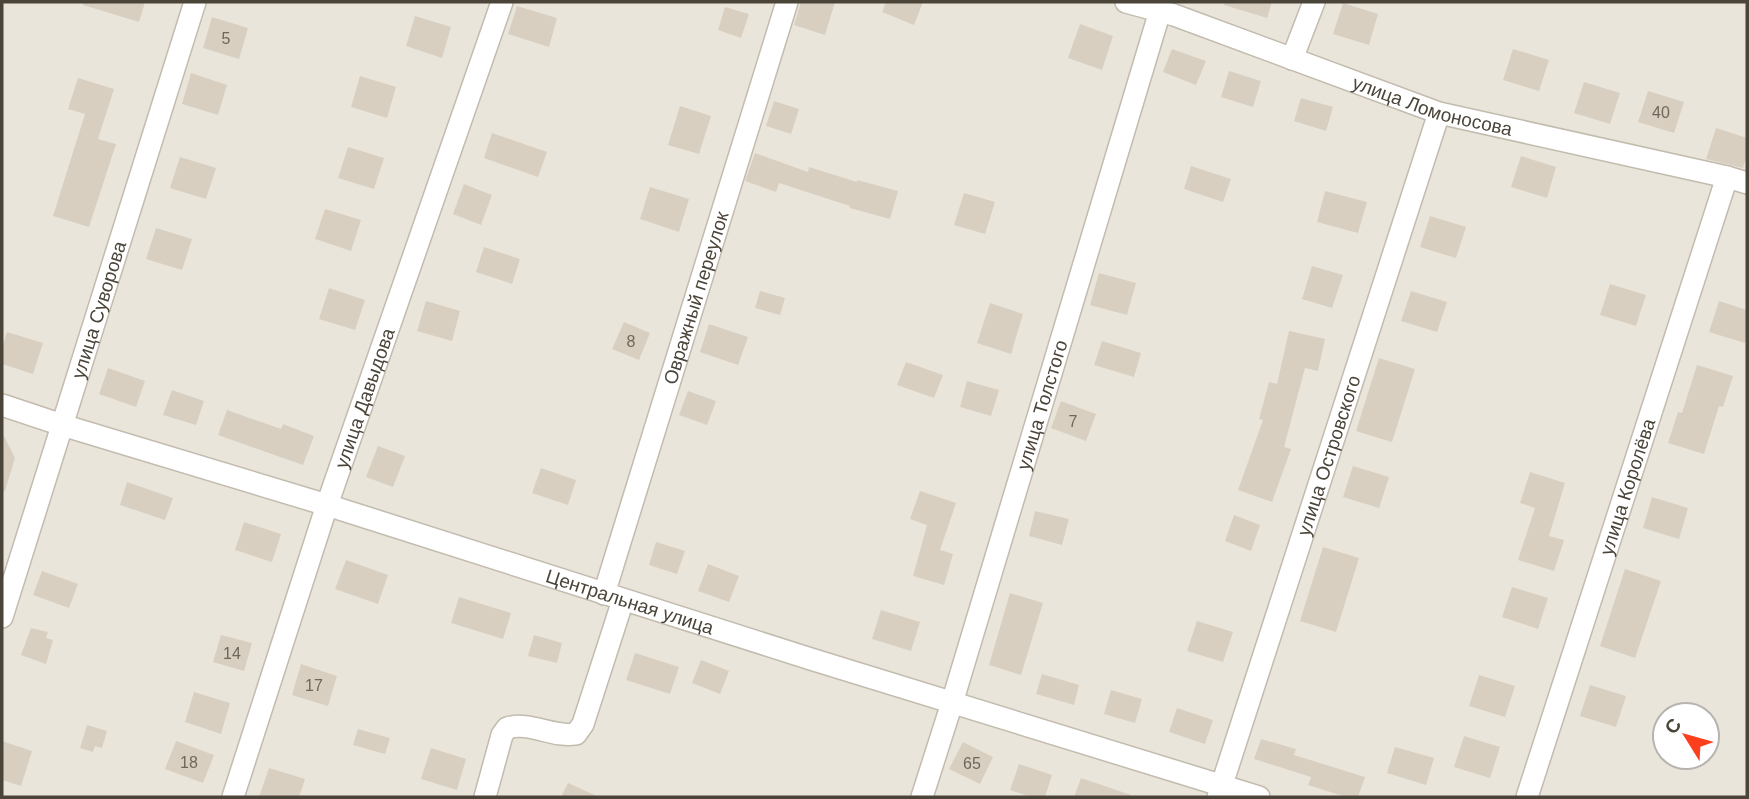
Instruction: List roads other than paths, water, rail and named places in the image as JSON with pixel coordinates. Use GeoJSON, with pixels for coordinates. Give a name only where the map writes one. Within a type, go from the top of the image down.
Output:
{"type":"FeatureCollection","features":[{"type":"Feature","properties":{"kind":"street","name":"улица Суворова"},"geometry":{"type":"LineString","coordinates":[[2,617],[195,2]]}},
{"type":"Feature","properties":{"kind":"street","name":"улица Давыдова"},"geometry":{"type":"LineString","coordinates":[[233,797],[327,505],[502,2]]}},
{"type":"Feature","properties":{"kind":"street","name":"Овражный переулок"},"geometry":{"type":"LineString","coordinates":[[485,797],[502,735],[507,728],[521,726],[565,736],[576,734],[583,724],[613,597],[787,2]]}},
{"type":"Feature","properties":{"kind":"street","name":"улица Ломоносова"},"geometry":{"type":"LineString","coordinates":[[1126,2],[1160,11],[1440,113],[1737,180]]}},
{"type":"Feature","properties":{"kind":"street"},"geometry":{"type":"LineString","coordinates":[[1292,59],[1314,2]]}},
{"type":"Feature","properties":{"kind":"street","name":"улица Толстого"},"geometry":{"type":"LineString","coordinates":[[922,797],[1160,11]]}},
{"type":"Feature","properties":{"kind":"street","name":"улица Островского"},"geometry":{"type":"LineString","coordinates":[[1220,792],[1440,113]]}},
{"type":"Feature","properties":{"kind":"street","name":"улица Королёва"},"geometry":{"type":"LineString","coordinates":[[1527,797],[1737,180]]}},
{"type":"Feature","properties":{"kind":"street","name":"Центральная улица"},"geometry":{"type":"LineString","coordinates":[[2,405],[952,703],[1220,792],[1259,797]]}}]}
